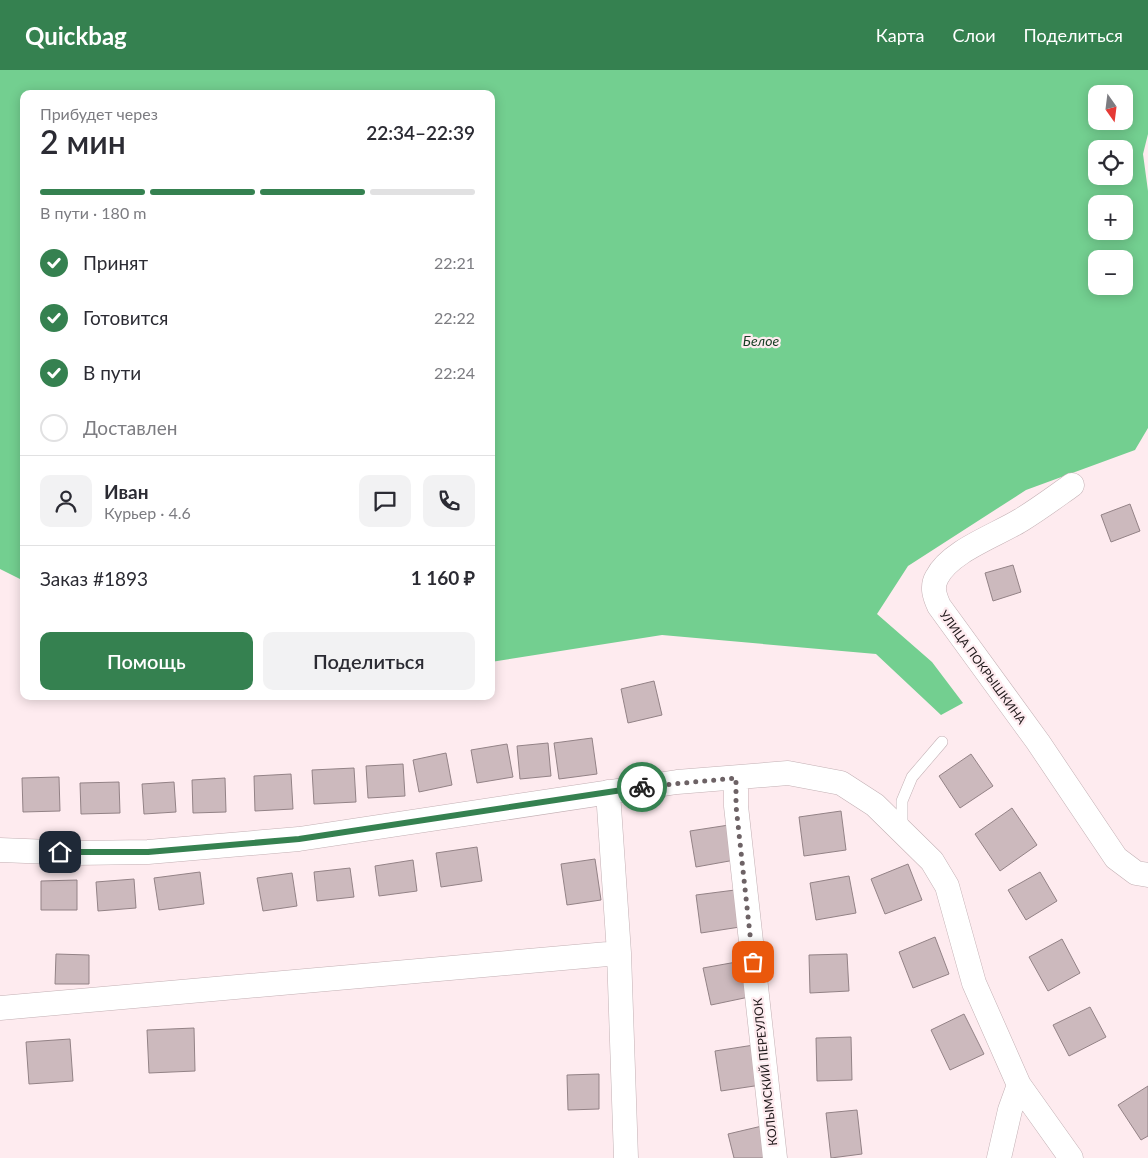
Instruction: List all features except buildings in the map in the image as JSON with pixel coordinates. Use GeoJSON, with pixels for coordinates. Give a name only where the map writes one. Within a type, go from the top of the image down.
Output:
{"type":"FeatureCollection","features":[{"type":"Feature","properties":{"kind":"street","name":"УЛИЦА ПОКРЫШКИНА"},"geometry":{"type":"LineString","coordinates":[[1072,485],[1021,520],[957,556],[944,566],[936,578],[933,593],[939,606],[1038,742],[1116,858],[1136,873],[1148,875]]}},
{"type":"Feature","properties":{"kind":"street"},"geometry":{"type":"LineString","coordinates":[[0,850],[76,853],[148,852],[299,839],[677,782],[788,773],[841,783],[875,805],[902,829],[932,861],[947,886],[974,983],[1018,1085],[1071,1158]]}},
{"type":"Feature","properties":{"kind":"street","name":"КОЛЫМСКИЙ ПЕРЕУЛОК"},"geometry":{"type":"LineString","coordinates":[[736,778],[736,806],[775,1158]]}},
{"type":"Feature","properties":{"kind":"street"},"geometry":{"type":"LineString","coordinates":[[608,792],[619,953],[626,1158]]}},
{"type":"Feature","properties":{"kind":"street"},"geometry":{"type":"LineString","coordinates":[[0,1008],[619,953]]}},
{"type":"Feature","properties":{"kind":"street"},"geometry":{"type":"LineString","coordinates":[[999,1158],[1018,1085]]}},
{"type":"Feature","properties":{"kind":"lane"},"geometry":{"type":"LineString","coordinates":[[902,829],[902,801],[912,777],[942,742]]}},
{"type":"Feature","properties":{"kind":"water","name":"Белое"},"geometry":{"type":"Polygon","coordinates":[[[0,70],[1148,70],[1148,134],[1143,154],[1148,191],[1148,428],[1135,450],[1026,490],[908,566],[877,614],[932,662],[963,703],[941,715],[876,654],[662,635],[495,661],[495,90],[20,90],[20,579],[0,569],[0,70]]]}},
{"type":"Feature","properties":{"kind":"way so far"},"geometry":{"type":"LineString","coordinates":[[642,787],[677,782],[736,778],[736,806],[753,962]]}},
{"type":"Feature","properties":{"kind":"route"},"geometry":{"type":"LineString","coordinates":[[60,852],[148,852],[299,839],[642,787]]}}]}
